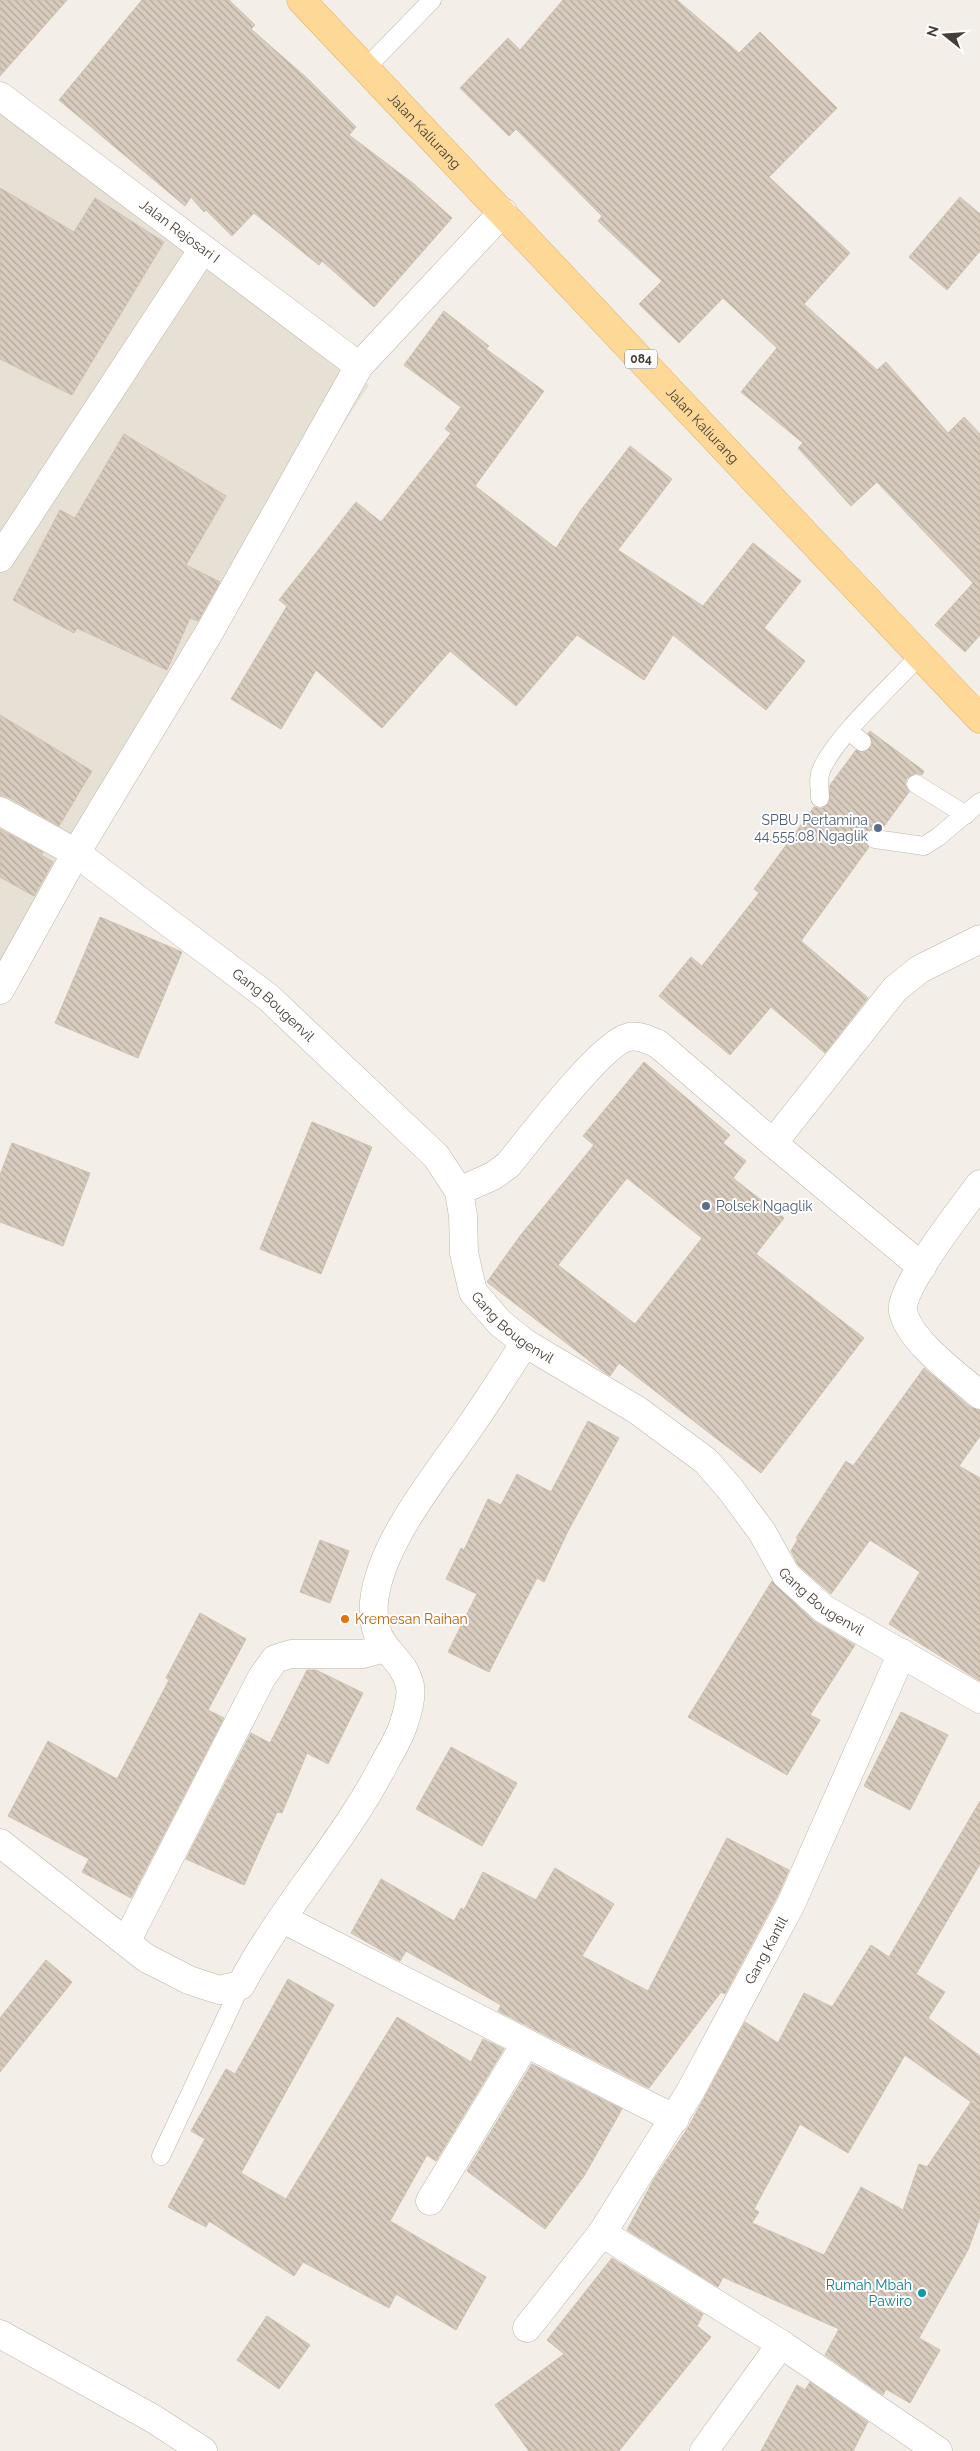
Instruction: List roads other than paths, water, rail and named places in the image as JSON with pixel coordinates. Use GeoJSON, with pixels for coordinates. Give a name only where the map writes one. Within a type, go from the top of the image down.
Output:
{"type":"FeatureCollection","features":[{"type":"Feature","properties":{"kind":"main road","name":"Jalan Kaliurang"},"geometry":{"type":"LineString","coordinates":[[301,0],[980,719]]}},
{"type":"Feature","properties":{"kind":"street","name":"Jalan Rejosari I"},"geometry":{"type":"LineString","coordinates":[[0,96],[359,366]]}},
{"type":"Feature","properties":{"kind":"street"},"geometry":{"type":"LineString","coordinates":[[0,990],[76,853],[210,632],[359,366],[503,212]]}},
{"type":"Feature","properties":{"kind":"street"},"geometry":{"type":"LineString","coordinates":[[0,558],[203,249]]}},
{"type":"Feature","properties":{"kind":"street","name":"Gang Bougenvil"},"geometry":{"type":"LineString","coordinates":[[0,811],[76,853],[268,997],[436,1156],[459,1191],[463,1216],[464,1253],[473,1292],[500,1323],[525,1343],[637,1410],[706,1462],[762,1532],[786,1575],[824,1609],[980,1699]]}},
{"type":"Feature","properties":{"kind":"street"},"geometry":{"type":"LineString","coordinates":[[773,1144],[895,989],[920,969],[980,939]]}},
{"type":"Feature","properties":{"kind":"street"},"geometry":{"type":"LineString","coordinates":[[459,1191],[493,1176],[508,1165],[586,1072],[607,1050],[628,1037],[646,1038],[658,1044],[773,1144],[922,1266]]}},
{"type":"Feature","properties":{"kind":"street"},"geometry":{"type":"LineString","coordinates":[[980,1184],[922,1266],[905,1294],[902,1309],[906,1321],[921,1341],[980,1394]]}},
{"type":"Feature","properties":{"kind":"street"},"geometry":{"type":"LineString","coordinates":[[0,1843],[146,1958],[189,1980],[219,1990],[241,1985],[256,1956],[367,1798],[404,1723],[410,1687],[404,1671],[385,1648],[375,1630],[374,1602],[382,1567],[413,1508],[472,1424],[525,1343]]}},
{"type":"Feature","properties":{"kind":"street"},"geometry":{"type":"LineString","coordinates":[[126,1942],[262,1678],[275,1659],[291,1654],[363,1654],[385,1648]]}},
{"type":"Feature","properties":{"kind":"street","name":"Gang Kantil"},"geometry":{"type":"LineString","coordinates":[[527,2328],[602,2233],[675,2118],[791,1904],[902,1654]]}},
{"type":"Feature","properties":{"kind":"street"},"geometry":{"type":"LineString","coordinates":[[283,1919],[675,2118]]}},
{"type":"Feature","properties":{"kind":"street"},"geometry":{"type":"LineString","coordinates":[[430,2201],[526,2043]]}},
{"type":"Feature","properties":{"kind":"street"},"geometry":{"type":"LineString","coordinates":[[602,2233],[781,2344],[938,2451]]}},
{"type":"Feature","properties":{"kind":"street"},"geometry":{"type":"LineString","coordinates":[[0,2334],[152,2418],[203,2451]]}},
{"type":"Feature","properties":{"kind":"street"},"geometry":{"type":"LineString","coordinates":[[704,2451],[781,2344]]}},
{"type":"Feature","properties":{"kind":"lane"},"geometry":{"type":"LineString","coordinates":[[366,68],[432,0]]}},
{"type":"Feature","properties":{"kind":"lane"},"geometry":{"type":"LineString","coordinates":[[820,798],[819,777],[822,768],[855,737],[920,656]]}},
{"type":"Feature","properties":{"kind":"lane"},"geometry":{"type":"LineString","coordinates":[[916,784],[966,815]]}},
{"type":"Feature","properties":{"kind":"lane"},"geometry":{"type":"LineString","coordinates":[[875,839],[924,846],[966,815],[980,802]]}},
{"type":"Feature","properties":{"kind":"lane"},"geometry":{"type":"LineString","coordinates":[[161,2156],[241,1985]]}},
{"type":"Feature","properties":{"kind":"place","name":"SPBU Pertamina 44.555.08 Ngaglik"},"geometry":{"type":"Point","coordinates":[878,828]}},
{"type":"Feature","properties":{"kind":"place","name":"Polsek Ngaglik"},"geometry":{"type":"Point","coordinates":[706,1206]}},
{"type":"Feature","properties":{"kind":"place","name":"Kremesan Raihan"},"geometry":{"type":"Point","coordinates":[345,1619]}},
{"type":"Feature","properties":{"kind":"place","name":"Rumah Mbah Pawiro"},"geometry":{"type":"Point","coordinates":[922,2293]}}]}
